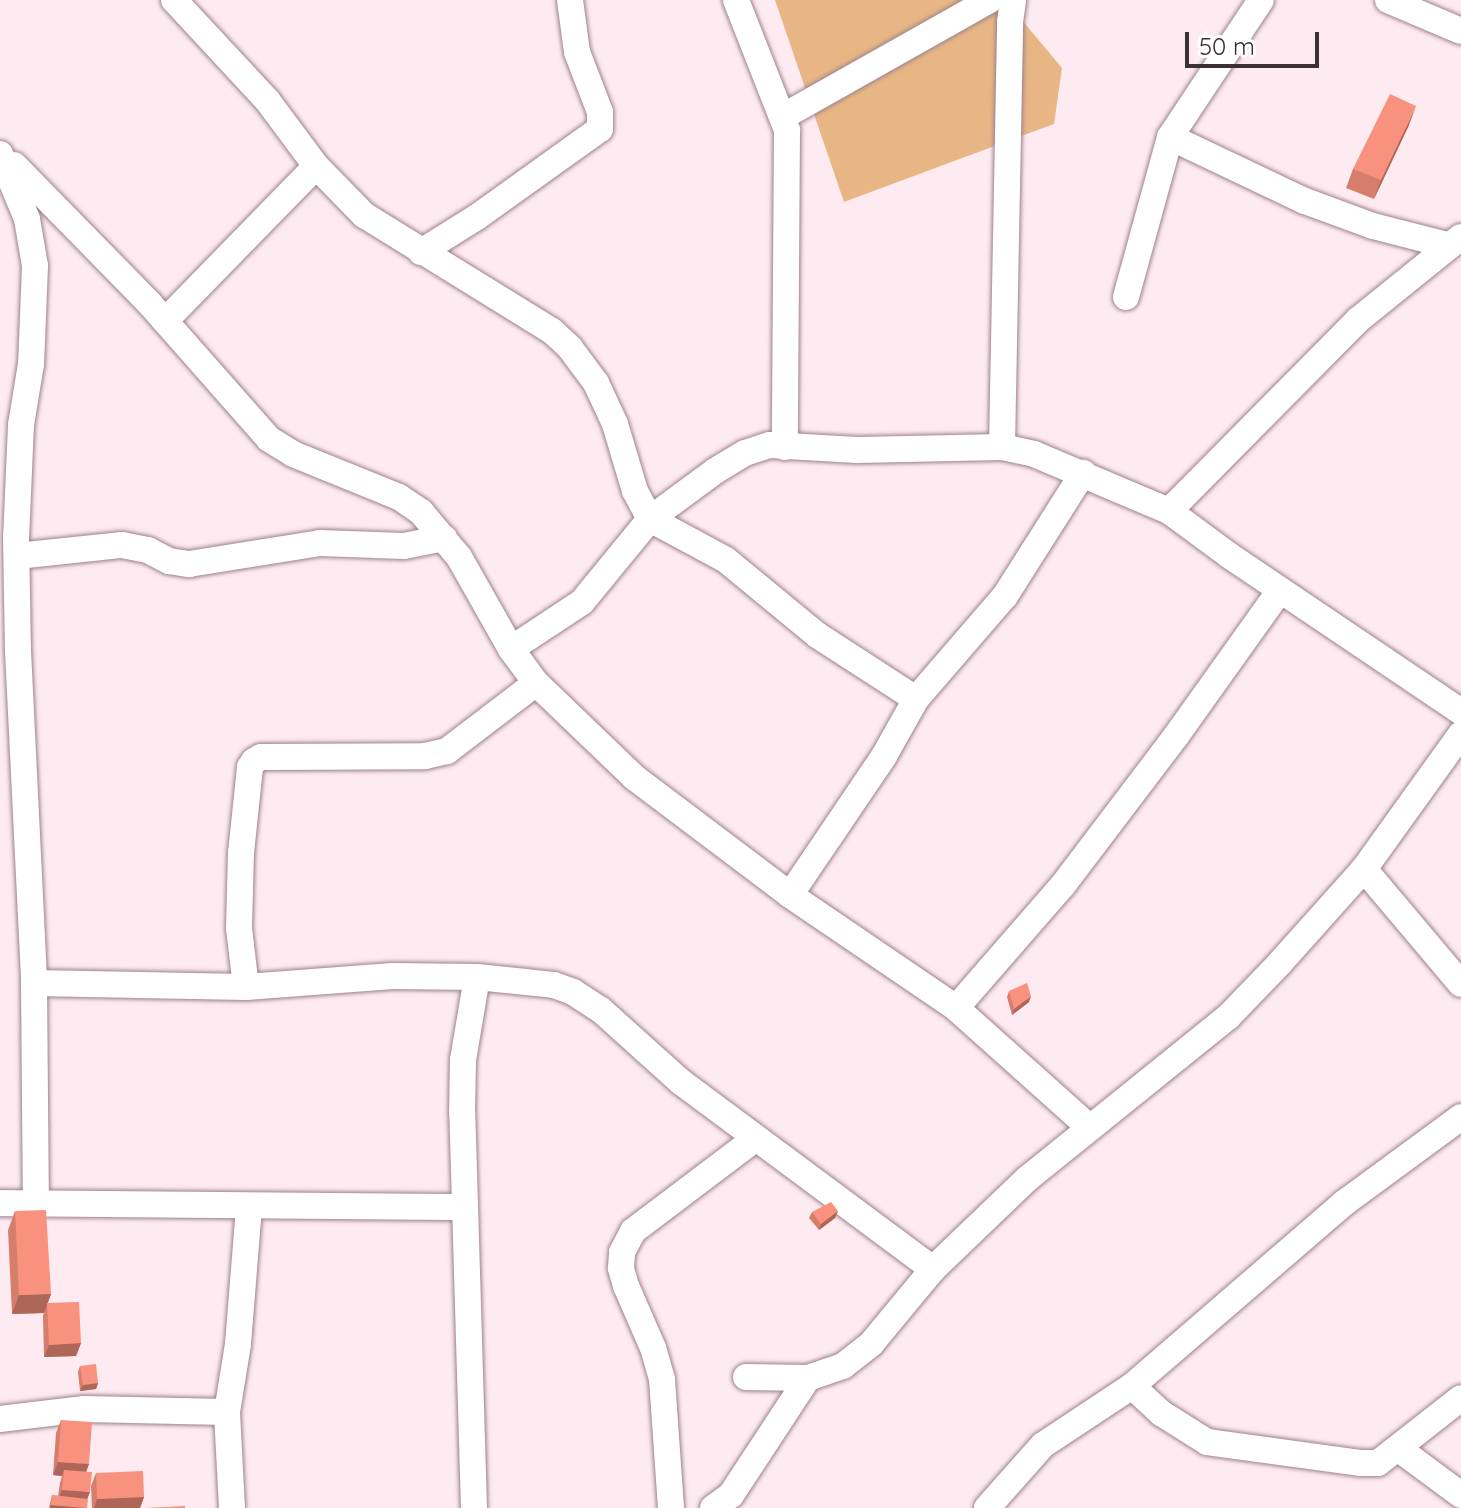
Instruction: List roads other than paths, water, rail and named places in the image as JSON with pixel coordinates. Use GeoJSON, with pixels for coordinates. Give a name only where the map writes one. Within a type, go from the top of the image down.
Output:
{"type":"FeatureCollection","features":[{"type":"Feature","properties":{"kind":"street"},"geometry":{"type":"LineString","coordinates":[[174,0],[267,100],[316,166],[364,215],[552,331],[570,348],[596,383],[615,424],[635,491],[650,519],[726,560],[817,635],[916,699]]}},
{"type":"Feature","properties":{"kind":"street"},"geometry":{"type":"LineString","coordinates":[[421,252],[477,217],[600,129],[600,112],[577,52],[570,0]]}},
{"type":"Feature","properties":{"kind":"street"},"geometry":{"type":"LineString","coordinates":[[736,0],[784,116],[790,154],[785,447]]}},
{"type":"Feature","properties":{"kind":"street"},"geometry":{"type":"LineString","coordinates":[[784,116],[990,0]]}},
{"type":"Feature","properties":{"kind":"street"},"geometry":{"type":"LineString","coordinates":[[1002,447],[1010,22],[1013,0]]}},
{"type":"Feature","properties":{"kind":"street"},"geometry":{"type":"LineString","coordinates":[[1126,297],[1170,137],[1261,0]]}},
{"type":"Feature","properties":{"kind":"street"},"geometry":{"type":"LineString","coordinates":[[1388,0],[1461,31]]}},
{"type":"Feature","properties":{"kind":"street"},"geometry":{"type":"LineString","coordinates":[[1170,137],[1305,201],[1373,226],[1454,241]]}},
{"type":"Feature","properties":{"kind":"street"},"geometry":{"type":"LineString","coordinates":[[2,161],[165,321],[269,439],[293,454],[399,497],[421,512],[473,578],[511,649],[536,683],[635,778],[790,895],[956,1008],[1088,1126]]}},
{"type":"Feature","properties":{"kind":"street"},"geometry":{"type":"LineString","coordinates":[[2,161],[27,219],[35,266],[31,364],[10,428],[17,556],[9,656],[34,983],[36,1201]]}},
{"type":"Feature","properties":{"kind":"street"},"geometry":{"type":"LineString","coordinates":[[165,321],[316,166]]}},
{"type":"Feature","properties":{"kind":"street"},"geometry":{"type":"LineString","coordinates":[[1169,511],[1358,320],[1454,241]]}},
{"type":"Feature","properties":{"kind":"street"},"geometry":{"type":"LineString","coordinates":[[511,649],[582,602],[650,519],[745,453],[770,445],[857,450],[1002,447],[1034,454],[1169,511],[1461,712]]}},
{"type":"Feature","properties":{"kind":"street"},"geometry":{"type":"LineString","coordinates":[[790,895],[884,756],[916,699],[1005,596],[1083,473]]}},
{"type":"Feature","properties":{"kind":"street"},"geometry":{"type":"LineString","coordinates":[[17,556],[122,545],[148,550],[169,561],[189,564],[320,543],[404,546],[444,538]]}},
{"type":"Feature","properties":{"kind":"street"},"geometry":{"type":"LineString","coordinates":[[956,1008],[1063,885],[1176,736],[1280,590]]}},
{"type":"Feature","properties":{"kind":"street"},"geometry":{"type":"LineString","coordinates":[[246,987],[239,928],[241,853],[250,767],[254,761],[261,757],[425,756],[447,751],[536,683]]}},
{"type":"Feature","properties":{"kind":"street"},"geometry":{"type":"LineString","coordinates":[[746,1377],[808,1378],[843,1366],[871,1344],[933,1269],[1088,1126],[1228,1017],[1364,869],[1461,734]]}},
{"type":"Feature","properties":{"kind":"street"},"geometry":{"type":"LineString","coordinates":[[1364,869],[1461,984]]}},
{"type":"Feature","properties":{"kind":"street"},"geometry":{"type":"LineString","coordinates":[[34,983],[246,987],[393,976],[477,977],[519,980],[573,992],[601,1010],[681,1082],[933,1269]]}},
{"type":"Feature","properties":{"kind":"street"},"geometry":{"type":"LineString","coordinates":[[474,1508],[463,1060],[477,977]]}},
{"type":"Feature","properties":{"kind":"street"},"geometry":{"type":"LineString","coordinates":[[987,1508],[1043,1445],[1132,1386],[1344,1203],[1461,1117]]}},
{"type":"Feature","properties":{"kind":"street"},"geometry":{"type":"LineString","coordinates":[[671,1508],[662,1379],[653,1348],[626,1286],[621,1268],[622,1252],[633,1231],[756,1138]]}},
{"type":"Feature","properties":{"kind":"street"},"geometry":{"type":"LineString","coordinates":[[0,1203],[465,1207]]}},
{"type":"Feature","properties":{"kind":"street"},"geometry":{"type":"LineString","coordinates":[[232,1508],[227,1412],[238,1344],[249,1207]]}},
{"type":"Feature","properties":{"kind":"street"},"geometry":{"type":"LineString","coordinates":[[713,1508],[731,1495],[808,1378]]}},
{"type":"Feature","properties":{"kind":"street"},"geometry":{"type":"LineString","coordinates":[[1132,1386],[1170,1420],[1207,1442],[1360,1463],[1378,1463],[1461,1398]]}},
{"type":"Feature","properties":{"kind":"street"},"geometry":{"type":"LineString","coordinates":[[0,1419],[84,1409],[227,1412]]}},
{"type":"Feature","properties":{"kind":"street"},"geometry":{"type":"LineString","coordinates":[[1399,1449],[1461,1495]]}}]}
